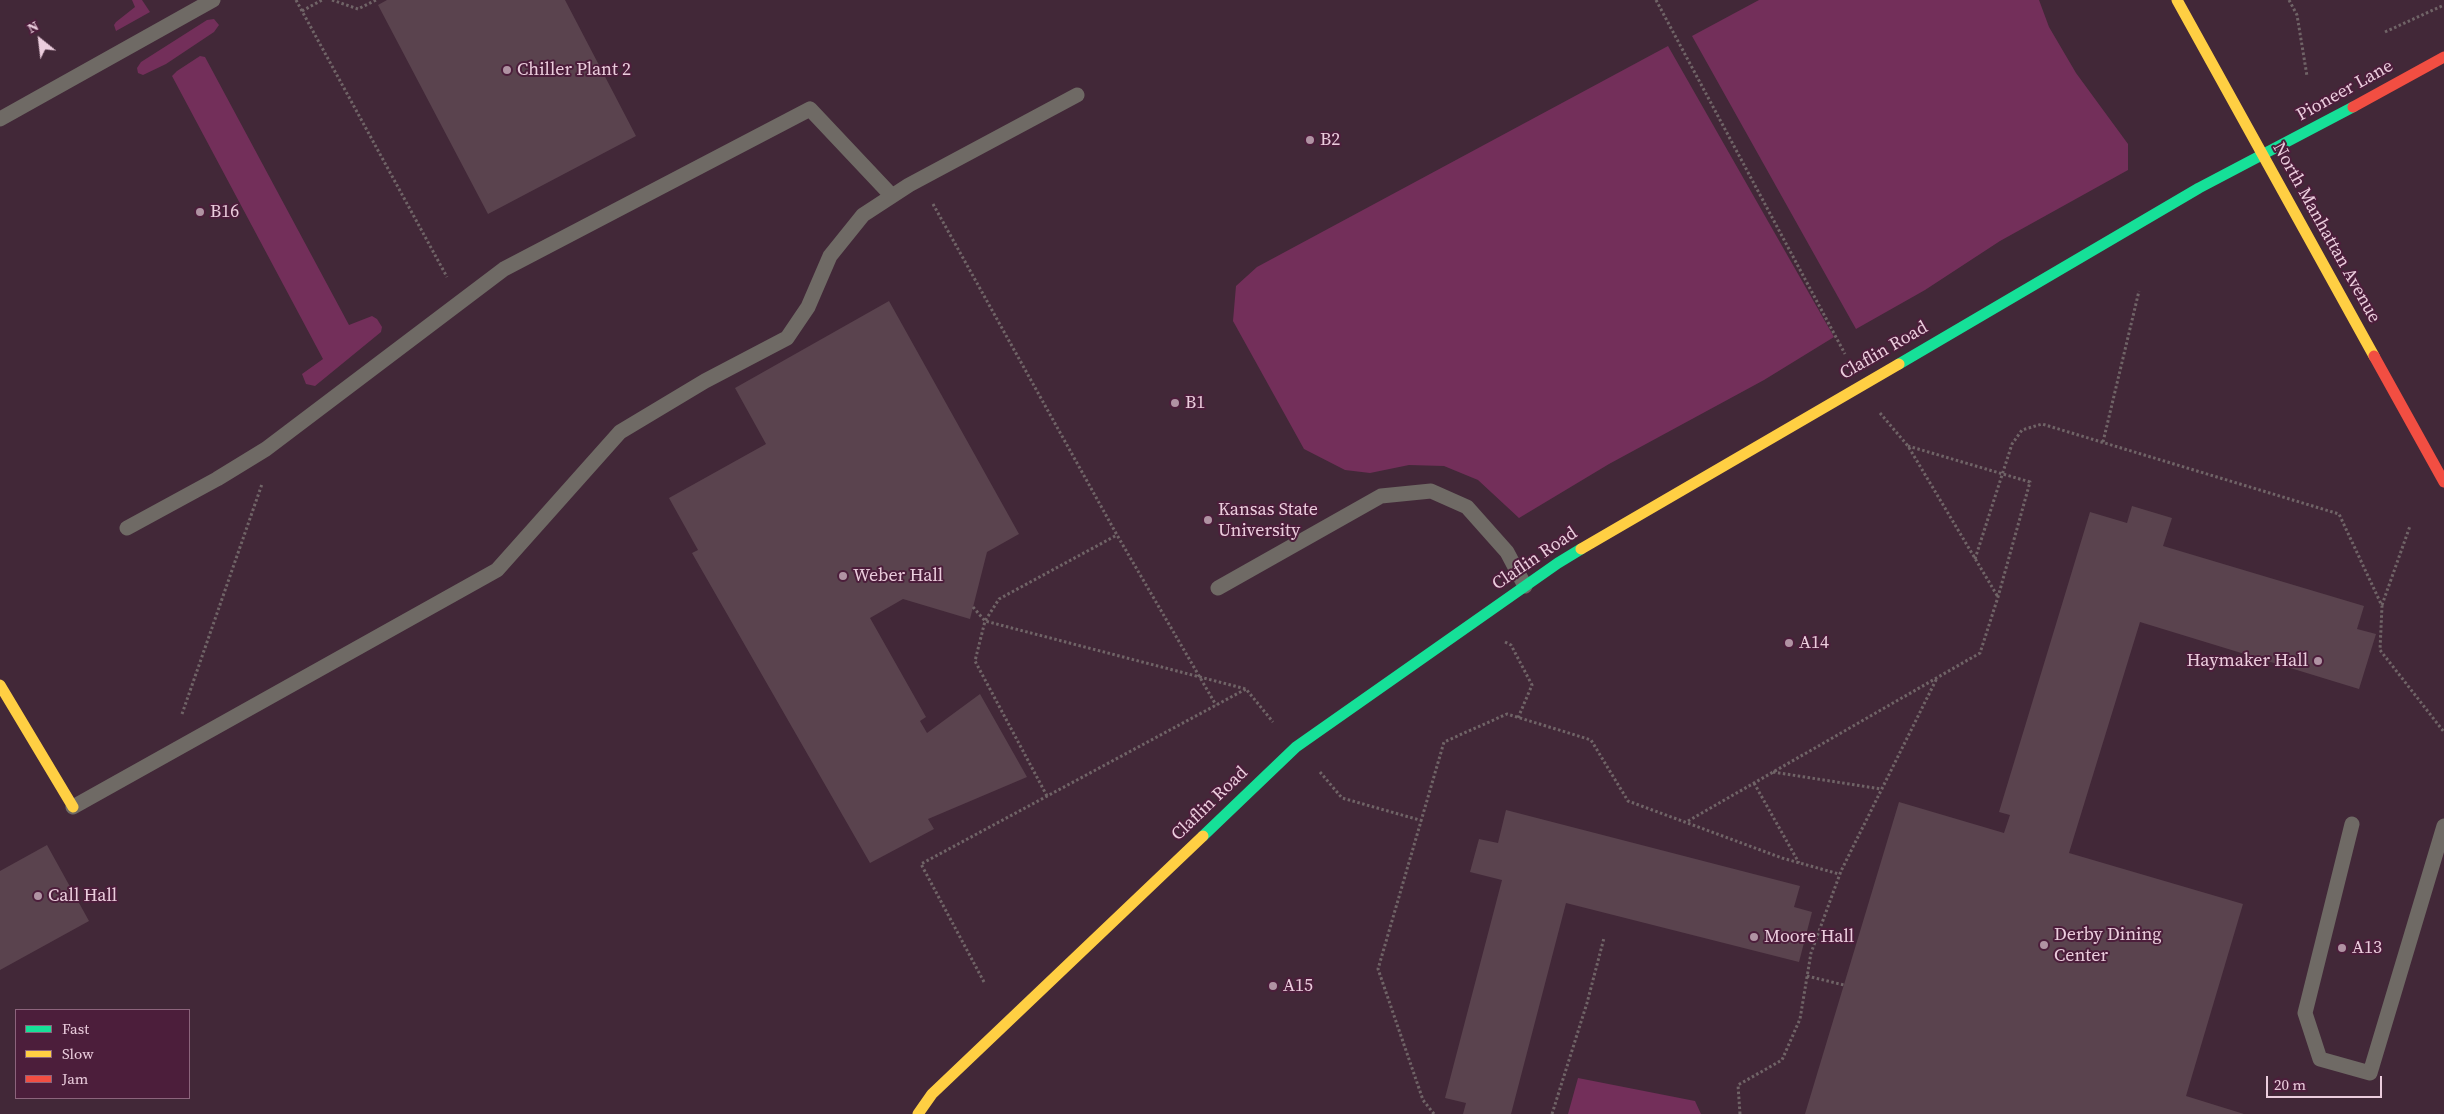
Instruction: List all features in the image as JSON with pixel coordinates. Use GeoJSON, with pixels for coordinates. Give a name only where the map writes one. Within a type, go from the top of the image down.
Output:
{"type":"FeatureCollection","features":[{"type":"Feature","properties":{"kind":"street","name":"North Manhattan Avenue"},"geometry":{"type":"LineString","coordinates":[[2177,0],[2444,482]]}},
{"type":"Feature","properties":{"kind":"street","name":"Pioneer Lane"},"geometry":{"type":"LineString","coordinates":[[2263,156],[2444,57]]}},
{"type":"Feature","properties":{"kind":"street","name":"Claflin Road"},"geometry":{"type":"LineString","coordinates":[[918,1114],[932,1094],[1296,747],[1578,549],[2199,188],[2263,156]]}},
{"type":"Feature","properties":{"kind":"street"},"geometry":{"type":"LineString","coordinates":[[0,685],[73,807]]}},
{"type":"Feature","properties":{"kind":"lane"},"geometry":{"type":"LineString","coordinates":[[0,119],[214,0]]}},
{"type":"Feature","properties":{"kind":"lane"},"geometry":{"type":"LineString","coordinates":[[73,807],[497,570],[620,432],[705,382],[787,338],[808,307],[830,256],[863,215],[892,196],[1077,95]]}},
{"type":"Feature","properties":{"kind":"lane"},"geometry":{"type":"LineString","coordinates":[[127,528],[217,479],[266,449],[504,269],[810,109],[892,196]]}},
{"type":"Feature","properties":{"kind":"lane"},"geometry":{"type":"LineString","coordinates":[[1218,588],[1381,496],[1431,491],[1467,507],[1507,552],[1525,586]]}},
{"type":"Feature","properties":{"kind":"lane"},"geometry":{"type":"LineString","coordinates":[[2352,824],[2305,1013],[2320,1059],[2370,1073],[2444,826]]}},
{"type":"Feature","properties":{"kind":"path"},"geometry":{"type":"LineString","coordinates":[[296,0],[460,301]]}},
{"type":"Feature","properties":{"kind":"path"},"geometry":{"type":"LineString","coordinates":[[302,11],[322,0]]}},
{"type":"Feature","properties":{"kind":"path"},"geometry":{"type":"LineString","coordinates":[[332,0],[358,9],[376,0]]}},
{"type":"Feature","properties":{"kind":"path"},"geometry":{"type":"LineString","coordinates":[[1656,0],[1845,354]]}},
{"type":"Feature","properties":{"kind":"path"},"geometry":{"type":"LineString","coordinates":[[2289,0],[2297,15],[2307,76]]}},
{"type":"Feature","properties":{"kind":"path"},"geometry":{"type":"LineString","coordinates":[[2385,32],[2444,5]]}},
{"type":"Feature","properties":{"kind":"path"},"geometry":{"type":"LineString","coordinates":[[926,207],[934,203],[1117,535],[1216,705]]}},
{"type":"Feature","properties":{"kind":"path"},"geometry":{"type":"LineString","coordinates":[[2103,442],[2139,291]]}},
{"type":"Feature","properties":{"kind":"path"},"geometry":{"type":"LineString","coordinates":[[1878,410],[1908,446],[1998,598]]}},
{"type":"Feature","properties":{"kind":"path"},"geometry":{"type":"LineString","coordinates":[[1975,559],[2012,444],[2022,430],[2042,424],[2338,514],[2382,606]]}},
{"type":"Feature","properties":{"kind":"path"},"geometry":{"type":"LineString","coordinates":[[1688,821],[1980,652],[1998,598],[2030,482],[1908,446]]}},
{"type":"Feature","properties":{"kind":"path"},"geometry":{"type":"LineString","coordinates":[[180,717],[262,489]]}},
{"type":"Feature","properties":{"kind":"path"},"geometry":{"type":"LineString","coordinates":[[2410,526],[2382,606],[2380,650],[2444,732]]}},
{"type":"Feature","properties":{"kind":"path"},"geometry":{"type":"LineString","coordinates":[[1047,796],[975,660],[985,621],[999,599],[1117,535]]}},
{"type":"Feature","properties":{"kind":"path"},"geometry":{"type":"LineString","coordinates":[[973,607],[985,621],[1246,689],[1273,722]]}},
{"type":"Feature","properties":{"kind":"path"},"geometry":{"type":"LineString","coordinates":[[1504,641],[1511,646],[1532,685],[1518,718]]}},
{"type":"Feature","properties":{"kind":"path"},"geometry":{"type":"LineString","coordinates":[[1740,1114],[1738,1085],[1782,1060],[1800,1019],[1811,953],[1839,874],[1937,677]]}},
{"type":"Feature","properties":{"kind":"path"},"geometry":{"type":"LineString","coordinates":[[984,982],[921,864],[1246,689]]}},
{"type":"Feature","properties":{"kind":"path"},"geometry":{"type":"LineString","coordinates":[[1434,1114],[1423,1100],[1378,969],[1423,821],[1444,742],[1507,714],[1591,740],[1628,801],[1688,821],[1799,863],[1839,874]]}},
{"type":"Feature","properties":{"kind":"path"},"geometry":{"type":"LineString","coordinates":[[1316,767],[1342,798],[1423,821]]}},
{"type":"Feature","properties":{"kind":"path"},"geometry":{"type":"LineString","coordinates":[[1773,772],[1881,789]]}},
{"type":"Feature","properties":{"kind":"path"},"geometry":{"type":"LineString","coordinates":[[1754,783],[1799,863]]}},
{"type":"Feature","properties":{"kind":"path"},"geometry":{"type":"LineString","coordinates":[[1552,1114],[1587,1003],[1604,938]]}},
{"type":"Feature","properties":{"kind":"path"},"geometry":{"type":"LineString","coordinates":[[1807,976],[1844,985]]}},
{"type":"Feature","properties":{"kind":"shaded area"},"geometry":{"type":"Polygon","coordinates":[[[132,0],[142,0],[150,12],[116,31],[114,25],[116,22],[135,7],[132,0]]]}},
{"type":"Feature","properties":{"kind":"shaded area"},"geometry":{"type":"Polygon","coordinates":[[[1759,0],[2039,0],[2049,27],[2076,73],[2128,144],[2128,170],[2000,241],[1925,290],[1856,329],[1692,36],[1759,0]]]}},
{"type":"Feature","properties":{"kind":"shaded area"},"geometry":{"type":"Polygon","coordinates":[[[214,19],[219,25],[214,32],[166,64],[143,75],[138,73],[137,68],[141,62],[207,20],[214,19]]]}},
{"type":"Feature","properties":{"kind":"shaded area"},"geometry":{"type":"Polygon","coordinates":[[[1668,46],[1834,337],[1764,380],[1609,464],[1519,518],[1478,480],[1444,466],[1409,465],[1370,473],[1345,470],[1304,449],[1233,321],[1236,286],[1257,267],[1668,46]]]}},
{"type":"Feature","properties":{"kind":"shaded area"},"geometry":{"type":"Polygon","coordinates":[[[200,56],[205,57],[349,325],[372,316],[377,319],[382,327],[381,332],[315,386],[306,384],[302,374],[323,359],[172,76],[200,56]]]}},
{"type":"Feature","properties":{"kind":"shaded area"},"geometry":{"type":"Polygon","coordinates":[[[1578,1078],[1695,1101],[1701,1114],[1568,1114],[1578,1078]]]}},
{"type":"Feature","properties":{"kind":"building","name":"Chiller Plant 2"},"geometry":{"type":"Polygon","coordinates":[[[387,0],[565,0],[636,136],[488,214],[378,5],[387,0]]]}},
{"type":"Feature","properties":{"kind":"building","name":"Weber Hall"},"geometry":{"type":"Polygon","coordinates":[[[889,301],[1019,534],[987,552],[970,619],[903,599],[870,618],[926,717],[920,721],[927,733],[980,694],[1027,777],[928,819],[934,829],[870,863],[692,553],[698,550],[669,498],[766,444],[735,388],[889,301]]]}},
{"type":"Feature","properties":{"kind":"building","name":"Derby Dining Center"},"geometry":{"type":"Polygon","coordinates":[[[2132,506],[2172,518],[2163,546],[2364,606],[2357,629],[2376,634],[2359,689],[2140,622],[2069,853],[2243,904],[2186,1096],[2244,1114],[1805,1114],[1899,802],[2004,833],[2010,815],[1999,812],[2090,512],[2127,523],[2132,506]]]}},
{"type":"Feature","properties":{"kind":"building","name":"Moore Hall"},"geometry":{"type":"Polygon","coordinates":[[[1506,810],[1800,886],[1794,907],[1812,912],[1799,962],[1566,903],[1511,1114],[1463,1114],[1466,1103],[1445,1098],[1502,880],[1470,872],[1479,839],[1498,843],[1506,810]]]}},
{"type":"Feature","properties":{"kind":"building","name":"Call Hall"},"geometry":{"type":"Polygon","coordinates":[[[47,845],[89,921],[0,970],[0,871],[47,845]]]}},
{"type":"Feature","properties":{"kind":"traffic: fast"},"geometry":{"type":"LineString","coordinates":[[1899,364],[2199,188],[2353,107]]}},
{"type":"Feature","properties":{"kind":"traffic: fast"},"geometry":{"type":"LineString","coordinates":[[1203,836],[1296,747],[1558,563],[1581,549]]}},
{"type":"Feature","properties":{"kind":"traffic: slow"},"geometry":{"type":"LineString","coordinates":[[2177,0],[2374,356]]}},
{"type":"Feature","properties":{"kind":"traffic: slow"},"geometry":{"type":"LineString","coordinates":[[1581,549],[1899,364]]}},
{"type":"Feature","properties":{"kind":"traffic: slow"},"geometry":{"type":"LineString","coordinates":[[0,685],[73,807]]}},
{"type":"Feature","properties":{"kind":"traffic: slow"},"geometry":{"type":"LineString","coordinates":[[918,1114],[932,1094],[1203,836]]}},
{"type":"Feature","properties":{"kind":"traffic: jam"},"geometry":{"type":"LineString","coordinates":[[2353,107],[2444,57]]}},
{"type":"Feature","properties":{"kind":"traffic: jam"},"geometry":{"type":"LineString","coordinates":[[2374,356],[2444,482]]}},
{"type":"Feature","properties":{"kind":"place","name":"Chiller Plant 2"},"geometry":{"type":"Point","coordinates":[507,70]}},
{"type":"Feature","properties":{"kind":"place","name":"B2"},"geometry":{"type":"Point","coordinates":[1310,140]}},
{"type":"Feature","properties":{"kind":"place","name":"B16"},"geometry":{"type":"Point","coordinates":[200,212]}},
{"type":"Feature","properties":{"kind":"place","name":"B1"},"geometry":{"type":"Point","coordinates":[1175,403]}},
{"type":"Feature","properties":{"kind":"place","name":"Kansas State University"},"geometry":{"type":"Point","coordinates":[1208,520]}},
{"type":"Feature","properties":{"kind":"place","name":"Weber Hall"},"geometry":{"type":"Point","coordinates":[843,576]}},
{"type":"Feature","properties":{"kind":"place","name":"A14"},"geometry":{"type":"Point","coordinates":[1789,643]}},
{"type":"Feature","properties":{"kind":"place","name":"Haymaker Hall"},"geometry":{"type":"Point","coordinates":[2318,661]}},
{"type":"Feature","properties":{"kind":"place","name":"Call Hall"},"geometry":{"type":"Point","coordinates":[38,896]}},
{"type":"Feature","properties":{"kind":"place","name":"Moore Hall"},"geometry":{"type":"Point","coordinates":[1754,937]}},
{"type":"Feature","properties":{"kind":"place","name":"Derby Dining Center"},"geometry":{"type":"Point","coordinates":[2044,945]}},
{"type":"Feature","properties":{"kind":"place","name":"A13"},"geometry":{"type":"Point","coordinates":[2342,948]}},
{"type":"Feature","properties":{"kind":"place","name":"A15"},"geometry":{"type":"Point","coordinates":[1273,986]}}]}
